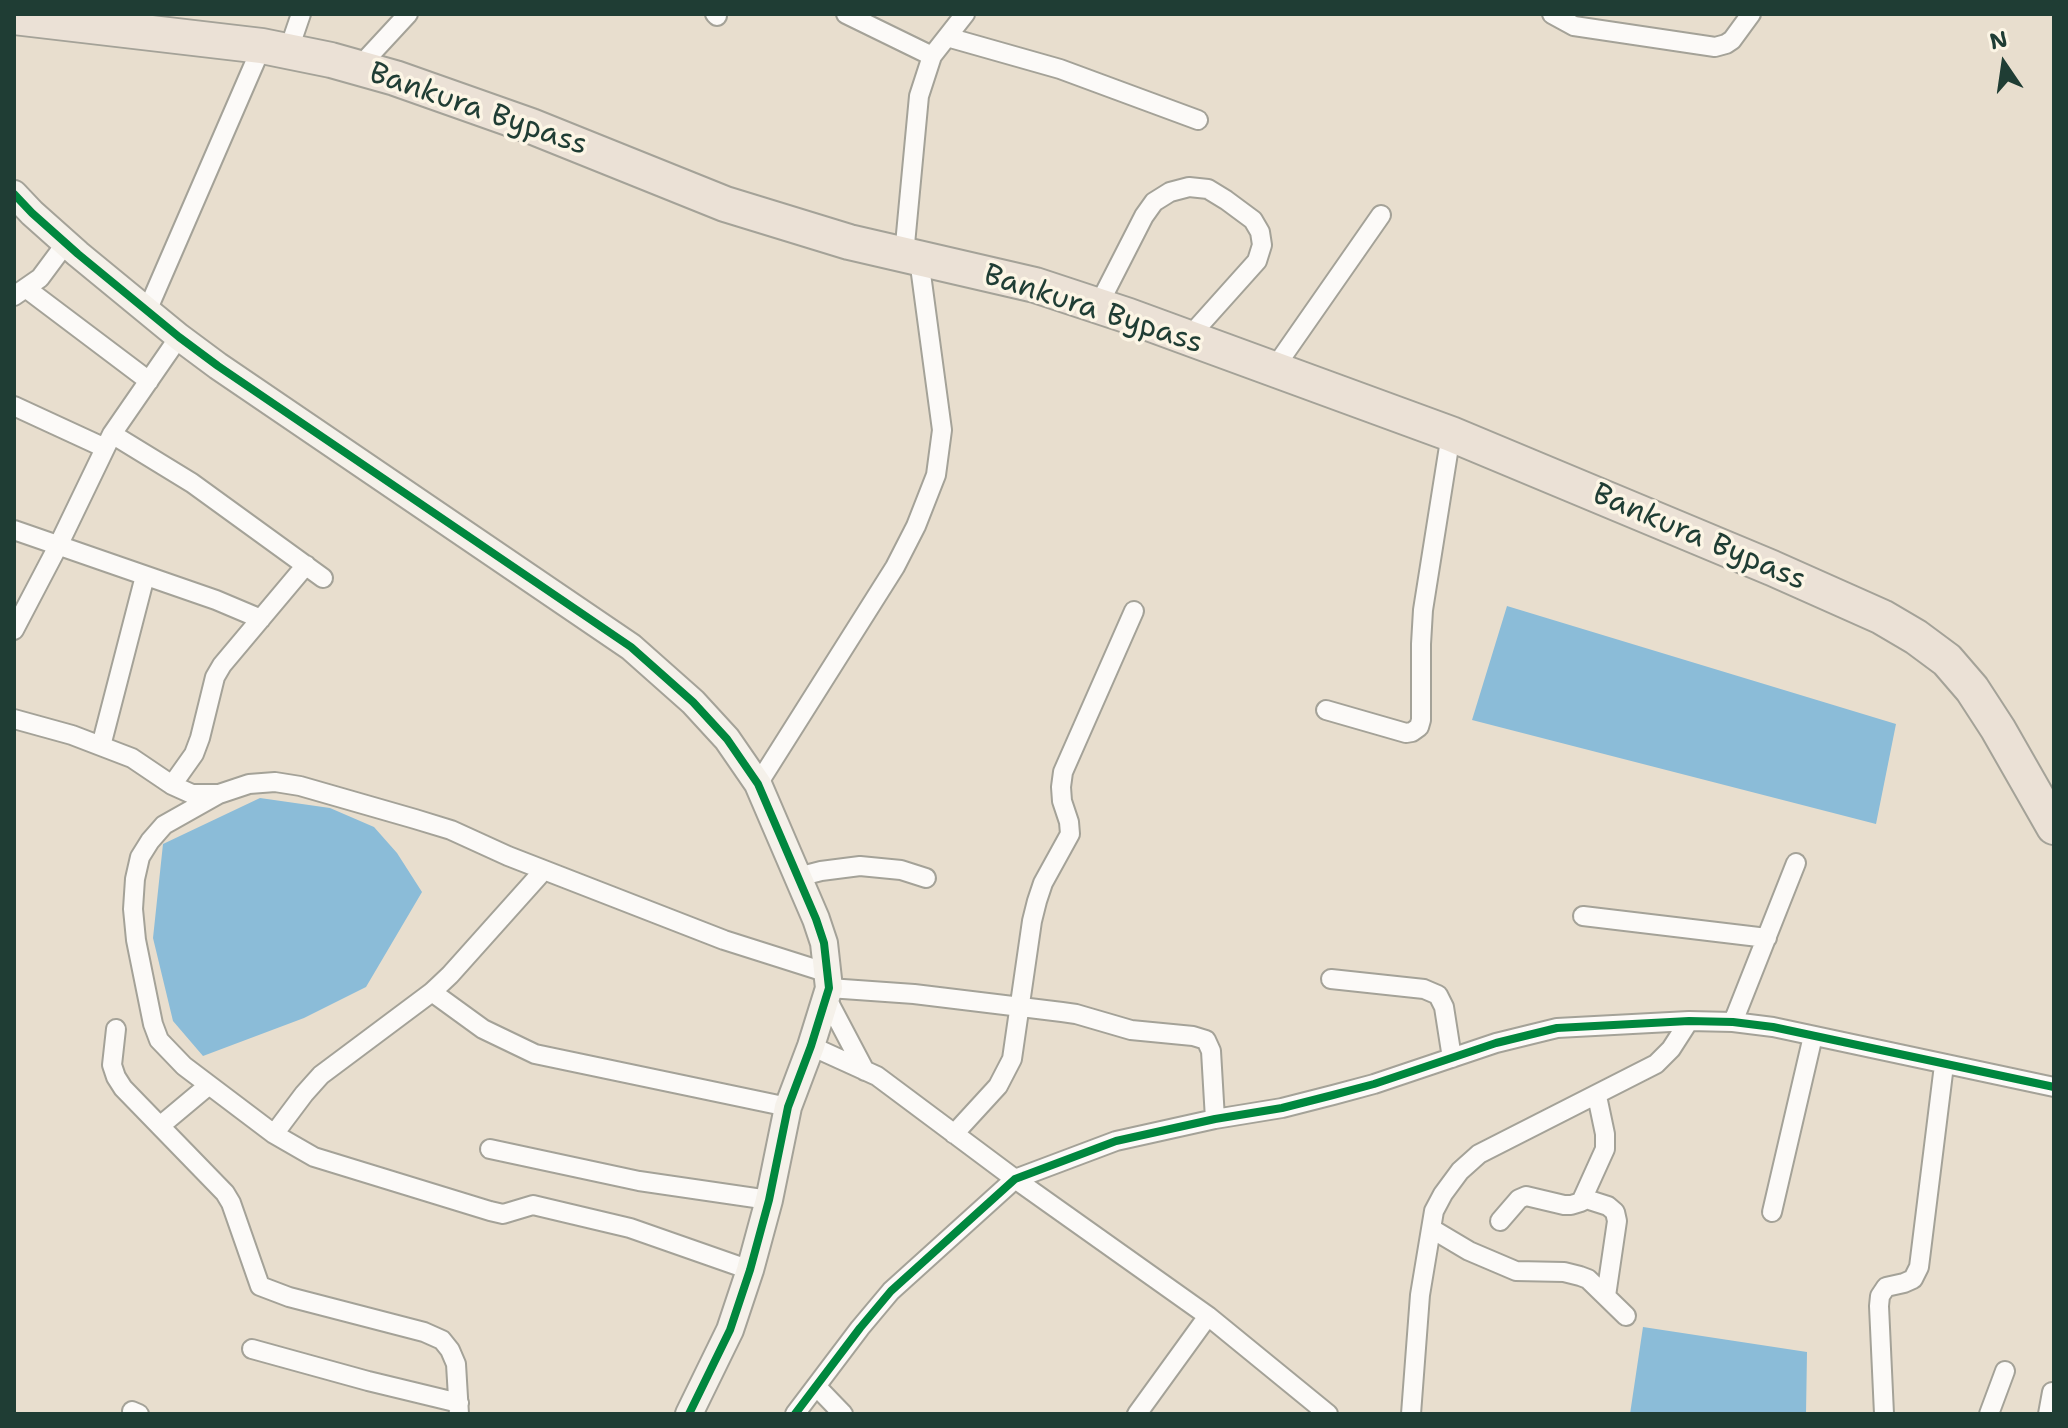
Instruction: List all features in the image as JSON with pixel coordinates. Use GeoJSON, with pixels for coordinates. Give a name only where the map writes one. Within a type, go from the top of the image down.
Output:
{"type":"FeatureCollection","features":[{"type":"Feature","properties":{"kind":"highway","name":"Bankura Bypass"},"geometry":{"type":"LineString","coordinates":[[14,17],[183,25],[395,78],[531,126],[725,204],[849,242],[1035,285],[1451,434],[1772,568],[1882,617],[1916,637],[1947,660],[1972,689],[2054,827]]}},
{"type":"Feature","properties":{"kind":"street"},"geometry":{"type":"LineString","coordinates":[[147,311],[275,49],[301,14]]}},
{"type":"Feature","properties":{"kind":"street"},"geometry":{"type":"LineString","coordinates":[[358,68],[408,14]]}},
{"type":"Feature","properties":{"kind":"street"},"geometry":{"type":"LineString","coordinates":[[846,14],[932,56]]}},
{"type":"Feature","properties":{"kind":"street"},"geometry":{"type":"LineString","coordinates":[[758,784],[895,567],[916,526],[936,475],[942,430],[912,257],[919,96],[932,56],[965,14]]}},
{"type":"Feature","properties":{"kind":"street"},"geometry":{"type":"LineString","coordinates":[[1552,14],[1574,26],[1715,47],[1732,40],[1751,14]]}},
{"type":"Feature","properties":{"kind":"street"},"geometry":{"type":"LineString","coordinates":[[947,37],[1060,69],[1198,120]]}},
{"type":"Feature","properties":{"kind":"street"},"geometry":{"type":"LineString","coordinates":[[1098,306],[1154,202],[1170,192],[1189,187],[1208,189],[1253,220],[1260,232],[1262,245],[1257,261],[1188,338]]}},
{"type":"Feature","properties":{"kind":"street"},"geometry":{"type":"LineString","coordinates":[[14,194],[66,243],[179,337],[631,647],[693,702],[727,739],[758,784],[824,943],[828,986],[865,1071]]}},
{"type":"Feature","properties":{"kind":"street"},"geometry":{"type":"LineString","coordinates":[[1273,370],[1381,215]]}},
{"type":"Feature","properties":{"kind":"street"},"geometry":{"type":"LineString","coordinates":[[66,243],[40,278],[20,292],[149,381]]}},
{"type":"Feature","properties":{"kind":"street"},"geometry":{"type":"LineString","coordinates":[[14,630],[109,441],[179,337]]}},
{"type":"Feature","properties":{"kind":"street"},"geometry":{"type":"LineString","coordinates":[[14,406],[109,441],[192,483],[323,578]]}},
{"type":"Feature","properties":{"kind":"street"},"geometry":{"type":"LineString","coordinates":[[1326,710],[1406,733],[1419,727],[1423,610],[1451,434]]}},
{"type":"Feature","properties":{"kind":"street"},"geometry":{"type":"LineString","coordinates":[[14,530],[216,600],[261,619]]}},
{"type":"Feature","properties":{"kind":"street"},"geometry":{"type":"LineString","coordinates":[[172,785],[194,754],[215,677],[222,665],[306,565]]}},
{"type":"Feature","properties":{"kind":"street"},"geometry":{"type":"LineString","coordinates":[[101,746],[145,576]]}},
{"type":"Feature","properties":{"kind":"street"},"geometry":{"type":"LineString","coordinates":[[954,1134],[998,1086],[1012,1059],[1037,901],[1043,883],[1070,834],[1062,801],[1063,772],[1134,611]]}},
{"type":"Feature","properties":{"kind":"street"},"geometry":{"type":"LineString","coordinates":[[14,738],[18,720],[72,735],[132,758],[172,785],[192,794],[219,794]]}},
{"type":"Feature","properties":{"kind":"street"},"geometry":{"type":"LineString","coordinates":[[750,1270],[630,1228],[547,1207],[533,1205],[503,1214],[490,1211],[314,1157],[274,1134],[184,1066],[159,1040],[143,978],[133,909],[140,857],[150,841],[164,825],[219,794],[249,784],[275,782],[300,786],[451,830],[724,940],[828,986],[1076,1014],[1131,1030],[1206,1040],[1211,1051],[1215,1119]]}},
{"type":"Feature","properties":{"kind":"street"},"geometry":{"type":"LineString","coordinates":[[1733,1022],[1796,863]]}},
{"type":"Feature","properties":{"kind":"street"},"geometry":{"type":"LineString","coordinates":[[798,877],[860,866],[901,870],[926,878]]}},
{"type":"Feature","properties":{"kind":"street"},"geometry":{"type":"LineString","coordinates":[[274,1134],[321,1075],[432,992],[450,975],[544,870]]}},
{"type":"Feature","properties":{"kind":"street"},"geometry":{"type":"LineString","coordinates":[[1583,916],[1767,938]]}},
{"type":"Feature","properties":{"kind":"street"},"geometry":{"type":"LineString","coordinates":[[1331,979],[1424,989],[1438,995],[1444,1007],[1452,1058]]}},
{"type":"Feature","properties":{"kind":"street"},"geometry":{"type":"LineString","coordinates":[[689,1414],[730,1330],[750,1270],[769,1200],[788,1107],[811,1046],[828,986]]}},
{"type":"Feature","properties":{"kind":"street"},"geometry":{"type":"LineString","coordinates":[[432,992],[483,1029],[535,1054],[788,1107]]}},
{"type":"Feature","properties":{"kind":"street"},"geometry":{"type":"LineString","coordinates":[[1411,1414],[1420,1295],[1434,1211],[1443,1194],[1460,1171],[1479,1154],[1656,1064],[1671,1049],[1689,1021]]}},
{"type":"Feature","properties":{"kind":"street"},"geometry":{"type":"LineString","coordinates":[[795,1414],[891,1291],[1015,1179],[1116,1141],[1333,1095],[1496,1043],[1557,1028],[1689,1021],[1733,1022],[1773,1027],[2054,1087]]}},
{"type":"Feature","properties":{"kind":"street"},"geometry":{"type":"LineString","coordinates":[[116,1029],[112,1065],[116,1077],[123,1088],[225,1193],[260,1286],[289,1297],[424,1332],[442,1340],[456,1364],[459,1409],[252,1349]]}},
{"type":"Feature","properties":{"kind":"street"},"geometry":{"type":"LineString","coordinates":[[1772,1212],[1813,1036]]}},
{"type":"Feature","properties":{"kind":"street"},"geometry":{"type":"LineString","coordinates":[[811,1046],[877,1076],[1208,1316],[1328,1414]]}},
{"type":"Feature","properties":{"kind":"street"},"geometry":{"type":"LineString","coordinates":[[1884,1414],[1880,1296],[1886,1287],[1913,1279],[1919,1267],[1944,1065]]}},
{"type":"Feature","properties":{"kind":"street"},"geometry":{"type":"LineString","coordinates":[[160,1126],[209,1085]]}},
{"type":"Feature","properties":{"kind":"street"},"geometry":{"type":"LineString","coordinates":[[1500,1221],[1519,1199],[1526,1196],[1564,1205],[1577,1204],[1583,1198],[1605,1149],[1597,1096]]}},
{"type":"Feature","properties":{"kind":"street"},"geometry":{"type":"LineString","coordinates":[[490,1149],[639,1181],[769,1200]]}},
{"type":"Feature","properties":{"kind":"street"},"geometry":{"type":"LineString","coordinates":[[1583,1198],[1608,1206],[1616,1217],[1606,1296]]}},
{"type":"Feature","properties":{"kind":"street"},"geometry":{"type":"LineString","coordinates":[[1432,1229],[1469,1251],[1516,1271],[1572,1272],[1588,1279],[1626,1316]]}},
{"type":"Feature","properties":{"kind":"street"},"geometry":{"type":"LineString","coordinates":[[1137,1414],[1208,1316]]}},
{"type":"Feature","properties":{"kind":"street"},"geometry":{"type":"LineString","coordinates":[[1989,1414],[2005,1371]]}},
{"type":"Feature","properties":{"kind":"street"},"geometry":{"type":"LineString","coordinates":[[816,1386],[843,1414]]}},
{"type":"Feature","properties":{"kind":"street"},"geometry":{"type":"LineString","coordinates":[[2048,1414],[2052,1392]]}},
{"type":"Feature","properties":{"kind":"water"},"geometry":{"type":"Polygon","coordinates":[[[1507,606],[1896,724],[1876,824],[1472,720],[1507,606]]]}},
{"type":"Feature","properties":{"kind":"water"},"geometry":{"type":"Polygon","coordinates":[[[260,798],[330,808],[374,827],[397,853],[422,892],[366,987],[304,1018],[203,1056],[173,1021],[153,938],[163,844],[260,798]]]}},
{"type":"Feature","properties":{"kind":"water"},"geometry":{"type":"Polygon","coordinates":[[[1643,1327],[1807,1352],[1806,1414],[1630,1414],[1643,1327]]]}},
{"type":"Feature","properties":{"kind":"cycle path"},"geometry":{"type":"LineString","coordinates":[[14,194],[78,254],[218,366],[631,647],[693,702],[727,739],[758,784],[816,919],[824,943],[829,988],[788,1107],[769,1200],[750,1270],[730,1330],[689,1414]]}},
{"type":"Feature","properties":{"kind":"cycle path"},"geometry":{"type":"LineString","coordinates":[[795,1414],[891,1291],[1015,1179],[1116,1141],[1333,1095],[1496,1043],[1557,1028],[1689,1021],[1733,1022],[1773,1027],[2054,1087]]}}]}
